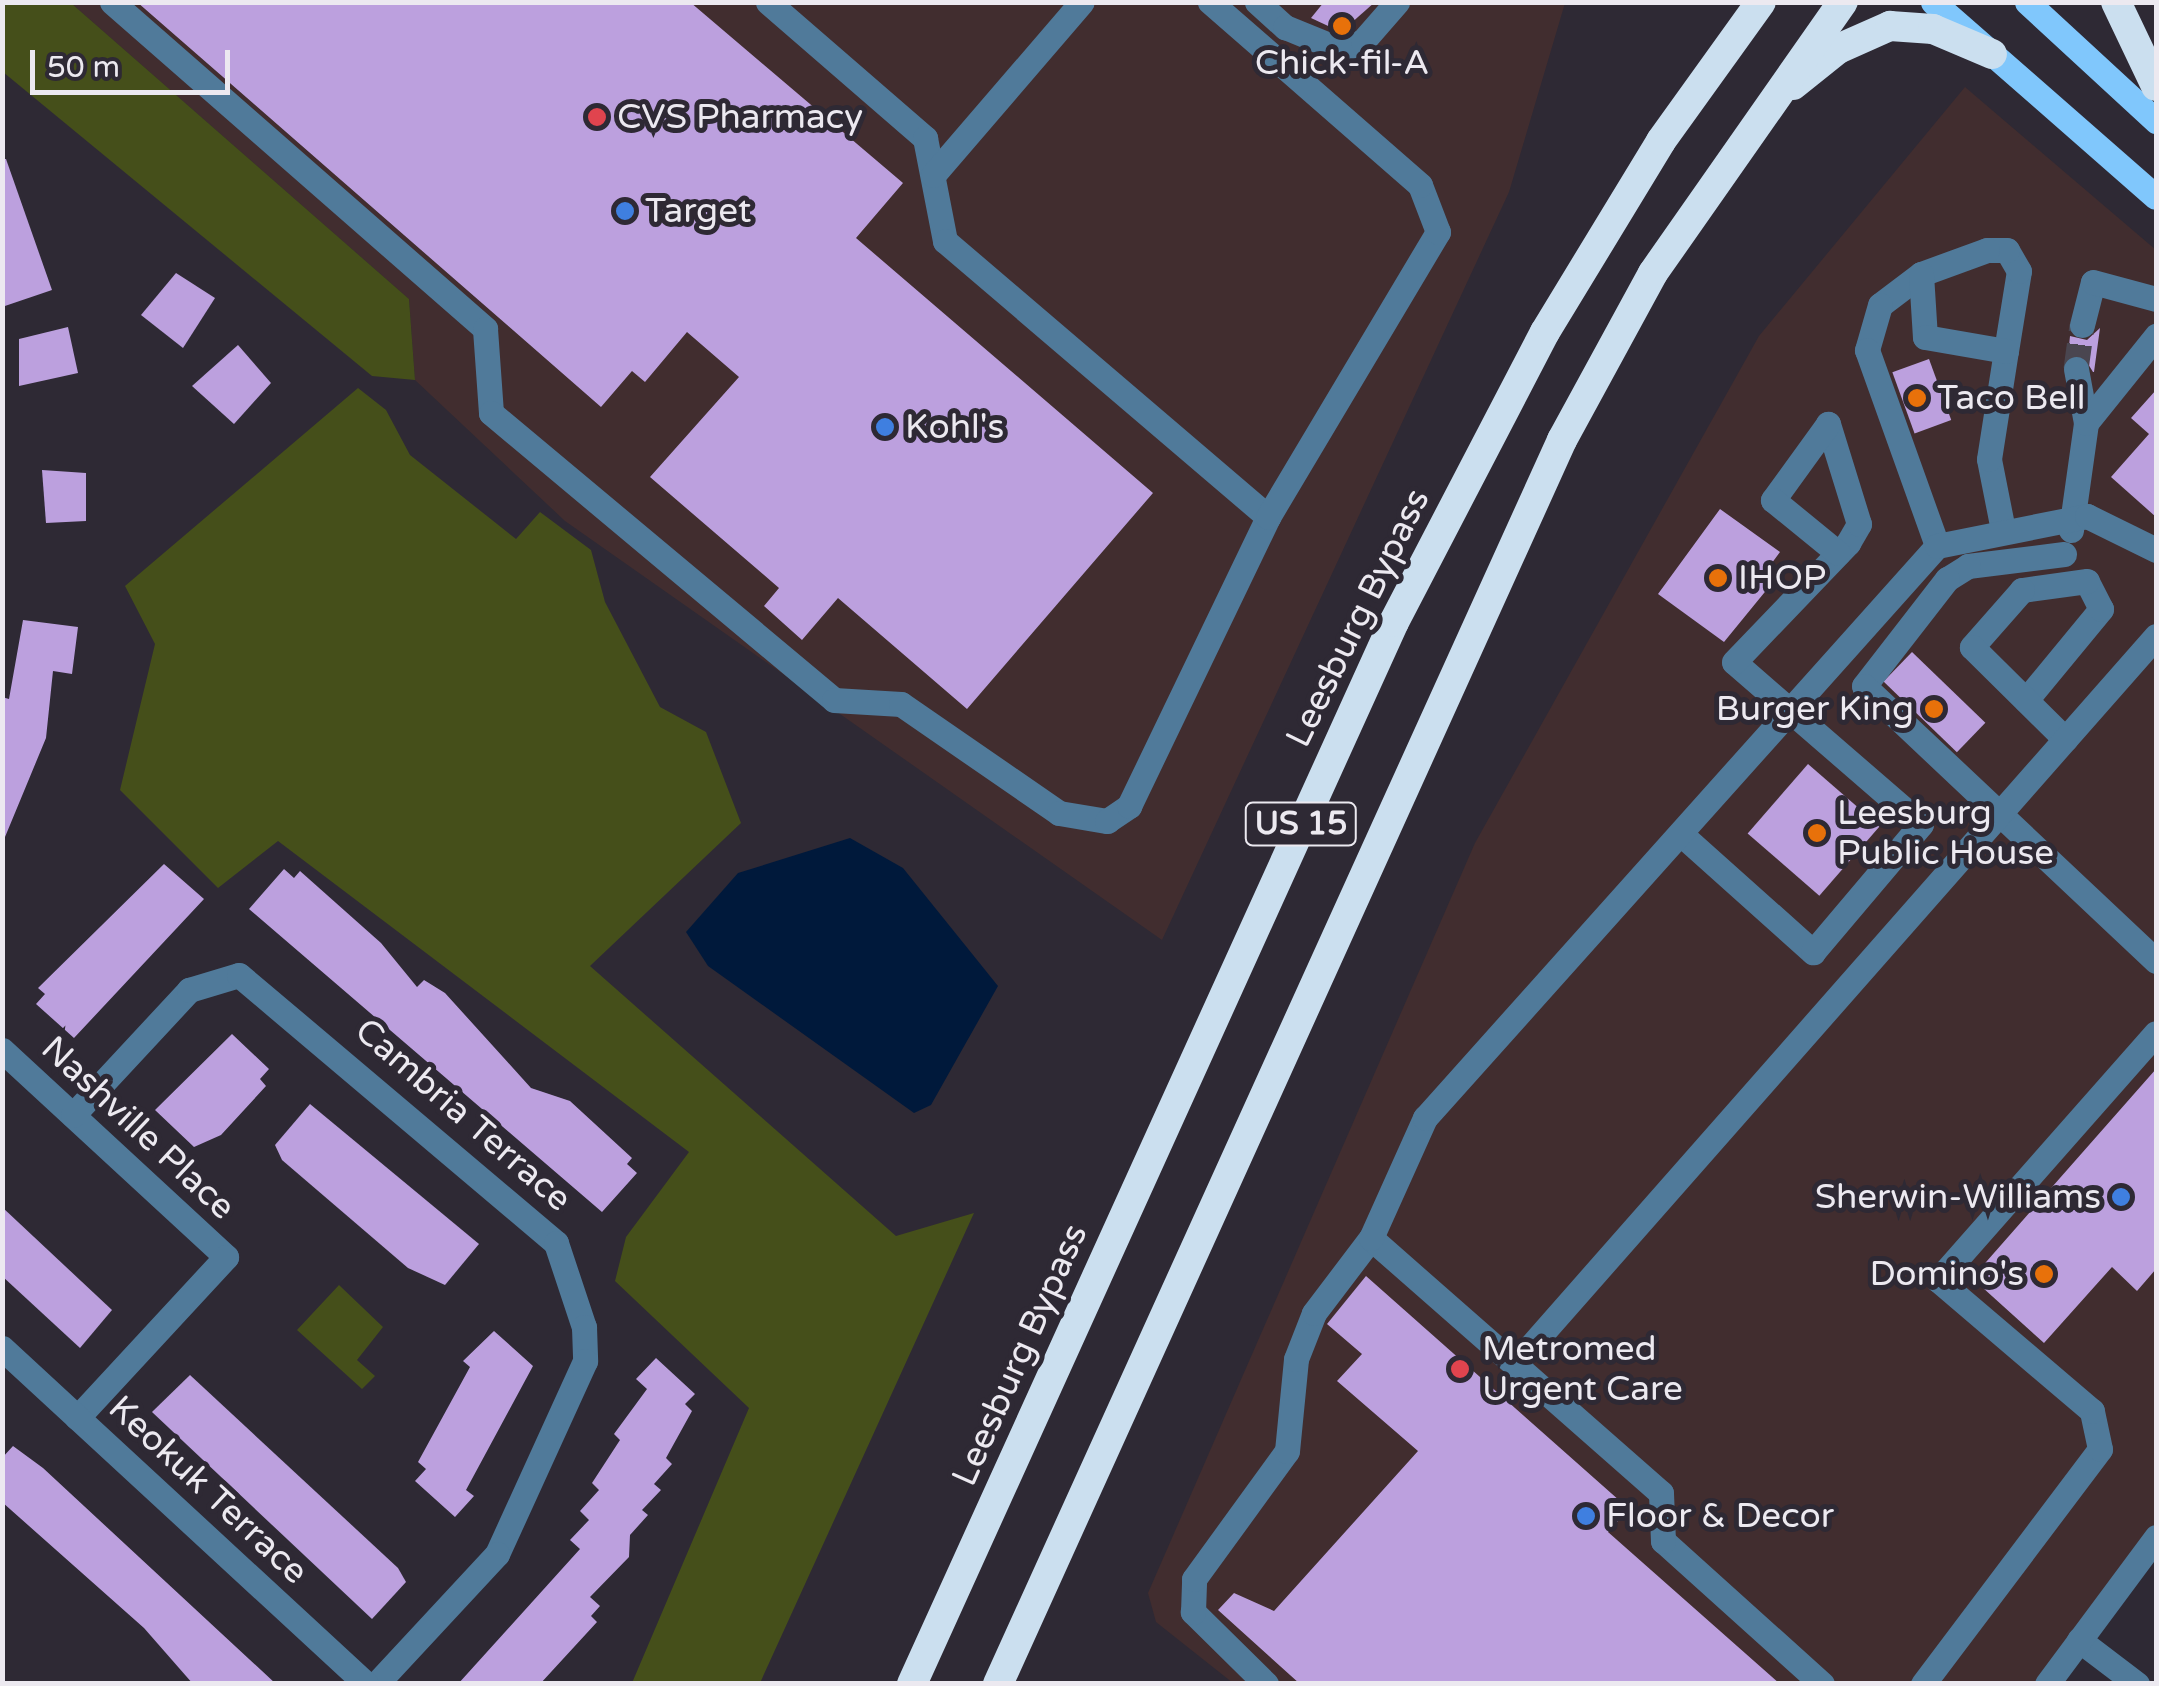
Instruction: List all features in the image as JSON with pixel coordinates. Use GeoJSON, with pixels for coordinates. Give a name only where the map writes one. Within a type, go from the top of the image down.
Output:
{"type":"FeatureCollection","features":[{"type":"Feature","properties":{"kind":"highway","name":"Leesburg Bypass"},"geometry":{"type":"LineString","coordinates":[[912,1684],[1394,622],[1545,332],[1661,142],[1761,2]]}},
{"type":"Feature","properties":{"kind":"highway","name":"US 15"},"geometry":{"type":"LineString","coordinates":[[998,1684],[1562,440],[1756,114],[1842,2]]}},
{"type":"Feature","properties":{"kind":"highway"},"geometry":{"type":"LineString","coordinates":[[2116,2],[2156,86]]}},
{"type":"Feature","properties":{"kind":"highway"},"geometry":{"type":"LineString","coordinates":[[1756,114],[1838,49],[1890,26],[1933,30],[1992,54]]}},
{"type":"Feature","properties":{"kind":"main road"},"geometry":{"type":"LineString","coordinates":[[1933,2],[2156,197]]}},
{"type":"Feature","properties":{"kind":"main road"},"geometry":{"type":"LineString","coordinates":[[2027,2],[2156,121]]}},
{"type":"Feature","properties":{"kind":"street"},"geometry":{"type":"LineString","coordinates":[[112,2],[485,329],[491,413],[834,700],[902,704],[1058,813],[1108,821],[1129,806],[1268,517],[1428,256],[1438,232],[1420,185],[1210,2]]}},
{"type":"Feature","properties":{"kind":"street"},"geometry":{"type":"LineString","coordinates":[[768,2],[925,138],[945,241],[1268,517]]}},
{"type":"Feature","properties":{"kind":"street"},"geometry":{"type":"LineString","coordinates":[[933,175],[1082,2]]}},
{"type":"Feature","properties":{"kind":"street"},"geometry":{"type":"LineString","coordinates":[[1257,2],[1285,27],[1342,50],[1398,2]]}},
{"type":"Feature","properties":{"kind":"street"},"geometry":{"type":"LineString","coordinates":[[1937,546],[1867,350],[1880,306],[1921,274],[1987,250],[2007,250],[2019,271],[1990,459],[2003,530]]}},
{"type":"Feature","properties":{"kind":"street"},"geometry":{"type":"LineString","coordinates":[[1921,274],[1925,337],[2006,351]]}},
{"type":"Feature","properties":{"kind":"street"},"geometry":{"type":"LineString","coordinates":[[2082,325],[2093,282],[2156,299]]}},
{"type":"Feature","properties":{"kind":"street"},"geometry":{"type":"LineString","coordinates":[[2086,423],[2156,336]]}},
{"type":"Feature","properties":{"kind":"street"},"geometry":{"type":"LineString","coordinates":[[2066,584],[2064,554],[2074,518],[2086,423],[2076,369]]}},
{"type":"Feature","properties":{"kind":"street"},"geometry":{"type":"LineString","coordinates":[[1682,835],[1812,952],[1921,824],[1734,662],[1838,553],[1859,524],[1828,424],[1773,500],[1838,553]]}},
{"type":"Feature","properties":{"kind":"street"},"geometry":{"type":"LineString","coordinates":[[1266,1684],[1193,1612],[1194,1579],[1287,1451],[1296,1359],[1314,1313],[1372,1238],[1426,1118],[1937,546],[2074,518],[2121,528],[2156,550]]}},
{"type":"Feature","properties":{"kind":"street"},"geometry":{"type":"LineString","coordinates":[[2064,554],[1968,566],[1868,672],[1864,686],[2156,961]]}},
{"type":"Feature","properties":{"kind":"street"},"geometry":{"type":"LineString","coordinates":[[2026,700],[2101,609],[2087,582],[2022,590],[1972,647],[2064,739]]}},
{"type":"Feature","properties":{"kind":"street"},"geometry":{"type":"LineString","coordinates":[[1514,1364],[2156,636]]}},
{"type":"Feature","properties":{"kind":"street","name":"Cambria Terrace"},"geometry":{"type":"LineString","coordinates":[[73,1115],[189,990],[239,975],[556,1243],[584,1327],[586,1361],[496,1554],[376,1684]]}},
{"type":"Feature","properties":{"kind":"street"},"geometry":{"type":"LineString","coordinates":[[1923,1684],[2100,1449],[2092,1411],[1938,1280],[2156,1034]]}},
{"type":"Feature","properties":{"kind":"street","name":"Nashville Place"},"geometry":{"type":"LineString","coordinates":[[2,1050],[226,1257],[78,1418]]}},
{"type":"Feature","properties":{"kind":"street"},"geometry":{"type":"LineString","coordinates":[[1372,1238],[1661,1493],[1662,1541],[1822,1684]]}},
{"type":"Feature","properties":{"kind":"street","name":"Keokuk Terrace"},"geometry":{"type":"LineString","coordinates":[[2,1348],[366,1684]]}},
{"type":"Feature","properties":{"kind":"street"},"geometry":{"type":"LineString","coordinates":[[2046,1684],[2156,1537]]}},
{"type":"Feature","properties":{"kind":"street"},"geometry":{"type":"LineString","coordinates":[[2079,1640],[2137,1684]]}},
{"type":"Feature","properties":{"kind":"shaded area"},"geometry":{"type":"Polygon","coordinates":[[[71,3],[1565,3],[1509,192],[1162,940],[565,521],[415,380],[409,299],[71,3]]]}},
{"type":"Feature","properties":{"kind":"shaded area"},"geometry":{"type":"Polygon","coordinates":[[[1965,87],[2156,250],[2156,1537],[2047,1683],[1233,1683],[1156,1622],[1148,1593],[1475,843],[1759,336],[1965,87]]]}},
{"type":"Feature","properties":{"kind":"green space"},"geometry":{"type":"Polygon","coordinates":[[[2,3],[71,3],[409,299],[415,380],[372,376],[3,72],[2,3]]]}},
{"type":"Feature","properties":{"kind":"green space"},"geometry":{"type":"Polygon","coordinates":[[[358,388],[386,410],[410,455],[516,539],[540,512],[591,550],[605,602],[660,707],[706,732],[741,823],[590,966],[896,1236],[974,1213],[760,1683],[632,1683],[749,1408],[615,1281],[626,1237],[689,1152],[278,841],[218,888],[120,790],[155,644],[125,586],[358,388]]]}},
{"type":"Feature","properties":{"kind":"green space"},"geometry":{"type":"Polygon","coordinates":[[[339,1285],[383,1327],[357,1360],[375,1376],[362,1389],[297,1330],[339,1285]]]}},
{"type":"Feature","properties":{"kind":"water"},"geometry":{"type":"Polygon","coordinates":[[[850,838],[903,868],[998,986],[931,1105],[914,1113],[708,966],[686,932],[738,873],[850,838]]]}},
{"type":"Feature","properties":{"kind":"building"},"geometry":{"type":"Polygon","coordinates":[[[137,2],[690,2],[903,183],[856,238],[1153,493],[967,709],[838,598],[802,640],[764,606],[779,588],[650,477],[739,377],[687,332],[645,382],[632,371],[601,407],[137,2]]]}},
{"type":"Feature","properties":{"kind":"building","name":"Chick-fil-A"},"geometry":{"type":"Polygon","coordinates":[[[1324,2],[1375,2],[1341,32],[1311,18],[1324,2]]]}},
{"type":"Feature","properties":{"kind":"building"},"geometry":{"type":"Polygon","coordinates":[[[2,159],[6,159],[52,290],[2,307],[2,159]]]}},
{"type":"Feature","properties":{"kind":"building"},"geometry":{"type":"Polygon","coordinates":[[[176,273],[215,298],[183,348],[141,315],[176,273]]]}},
{"type":"Feature","properties":{"kind":"building"},"geometry":{"type":"Polygon","coordinates":[[[68,327],[78,373],[19,386],[19,339],[68,327]]]}},
{"type":"Feature","properties":{"kind":"building"},"geometry":{"type":"Polygon","coordinates":[[[2100,328],[2093,372],[2082,354],[2068,356],[2070,336],[2087,340],[2100,328]]]}},
{"type":"Feature","properties":{"kind":"building"},"geometry":{"type":"Polygon","coordinates":[[[238,345],[271,383],[234,424],[192,386],[238,345]]]}},
{"type":"Feature","properties":{"kind":"building","name":"Taco Bell"},"geometry":{"type":"Polygon","coordinates":[[[1929,359],[1951,420],[1915,433],[1892,372],[1929,359]]]}},
{"type":"Feature","properties":{"kind":"building"},"geometry":{"type":"Polygon","coordinates":[[[2156,390],[2156,517],[2111,477],[2149,434],[2131,418],[2156,390]]]}},
{"type":"Feature","properties":{"kind":"building"},"geometry":{"type":"Polygon","coordinates":[[[42,470],[86,473],[86,521],[46,523],[42,470]]]}},
{"type":"Feature","properties":{"kind":"building","name":"IHOP"},"geometry":{"type":"Polygon","coordinates":[[[1720,509],[1780,552],[1763,575],[1773,582],[1724,642],[1658,594],[1720,509]]]}},
{"type":"Feature","properties":{"kind":"building"},"geometry":{"type":"Polygon","coordinates":[[[23,620],[78,627],[72,674],[53,671],[46,738],[5,837],[2,697],[9,699],[23,620]]]}},
{"type":"Feature","properties":{"kind":"building","name":"Burger King"},"geometry":{"type":"Polygon","coordinates":[[[1912,652],[1985,723],[1957,752],[1884,681],[1912,652]]]}},
{"type":"Feature","properties":{"kind":"building","name":"Leesburg Public House"},"geometry":{"type":"Polygon","coordinates":[[[1808,764],[1880,826],[1819,896],[1748,833],[1808,764]]]}},
{"type":"Feature","properties":{"kind":"building"},"geometry":{"type":"Polygon","coordinates":[[[164,864],[204,899],[74,1038],[36,1004],[45,994],[38,988],[164,864]]]}},
{"type":"Feature","properties":{"kind":"building"},"geometry":{"type":"Polygon","coordinates":[[[284,869],[294,878],[300,871],[381,943],[417,987],[424,980],[445,993],[531,1088],[570,1101],[632,1158],[627,1164],[637,1173],[602,1212],[249,909],[284,869]]]}},
{"type":"Feature","properties":{"kind":"building"},"geometry":{"type":"Polygon","coordinates":[[[232,1034],[269,1069],[260,1079],[266,1086],[221,1135],[194,1147],[155,1110],[232,1034]]]}},
{"type":"Feature","properties":{"kind":"building"},"geometry":{"type":"Polygon","coordinates":[[[2156,1069],[2156,1269],[2137,1291],[2112,1267],[2044,1343],[1972,1278],[2156,1069]]]}},
{"type":"Feature","properties":{"kind":"building"},"geometry":{"type":"Polygon","coordinates":[[[310,1104],[479,1244],[445,1285],[408,1268],[282,1160],[275,1145],[310,1104]]]}},
{"type":"Feature","properties":{"kind":"building"},"geometry":{"type":"Polygon","coordinates":[[[2,1207],[112,1310],[80,1348],[2,1276],[2,1207]]]}},
{"type":"Feature","properties":{"kind":"building"},"geometry":{"type":"Polygon","coordinates":[[[1366,1276],[1629,1509],[1608,1532],[1780,1684],[1300,1684],[1218,1610],[1234,1593],[1274,1611],[1418,1451],[1337,1381],[1362,1354],[1327,1324],[1366,1276]]]}},
{"type":"Feature","properties":{"kind":"building"},"geometry":{"type":"Polygon","coordinates":[[[494,1331],[533,1366],[466,1490],[474,1496],[455,1517],[415,1481],[426,1469],[418,1462],[470,1367],[463,1361],[494,1331]]]}},
{"type":"Feature","properties":{"kind":"building"},"geometry":{"type":"Polygon","coordinates":[[[656,1358],[695,1394],[685,1404],[692,1411],[666,1458],[672,1464],[654,1484],[661,1490],[642,1510],[648,1515],[630,1535],[629,1557],[590,1597],[600,1606],[591,1616],[597,1622],[540,1684],[458,1684],[580,1549],[570,1540],[589,1520],[580,1511],[599,1490],[592,1483],[620,1440],[614,1434],[647,1389],[636,1379],[656,1358]]]}},
{"type":"Feature","properties":{"kind":"building"},"geometry":{"type":"Polygon","coordinates":[[[190,1375],[398,1568],[406,1582],[372,1619],[152,1412],[190,1375]]]}},
{"type":"Feature","properties":{"kind":"building"},"geometry":{"type":"Polygon","coordinates":[[[13,1446],[43,1468],[276,1684],[193,1684],[144,1628],[2,1502],[2,1458],[13,1446]]]}},
{"type":"Feature","properties":{"kind":"tunnel"},"geometry":{"type":"LineString","coordinates":[[2076,369],[2082,325]]}},
{"type":"Feature","properties":{"kind":"place","name":"Chick-fil-A"},"geometry":{"type":"Point","coordinates":[1342,26]}},
{"type":"Feature","properties":{"kind":"place","name":"CVS Pharmacy"},"geometry":{"type":"Point","coordinates":[597,117]}},
{"type":"Feature","properties":{"kind":"place","name":"Target"},"geometry":{"type":"Point","coordinates":[625,211]}},
{"type":"Feature","properties":{"kind":"place","name":"Taco Bell"},"geometry":{"type":"Point","coordinates":[1917,398]}},
{"type":"Feature","properties":{"kind":"place","name":"Kohl's"},"geometry":{"type":"Point","coordinates":[885,427]}},
{"type":"Feature","properties":{"kind":"place","name":"IHOP"},"geometry":{"type":"Point","coordinates":[1718,578]}},
{"type":"Feature","properties":{"kind":"place","name":"Burger King"},"geometry":{"type":"Point","coordinates":[1934,709]}},
{"type":"Feature","properties":{"kind":"place","name":"Leesburg Public House"},"geometry":{"type":"Point","coordinates":[1817,833]}},
{"type":"Feature","properties":{"kind":"place","name":"Sherwin-Williams"},"geometry":{"type":"Point","coordinates":[2121,1197]}},
{"type":"Feature","properties":{"kind":"place","name":"Domino's"},"geometry":{"type":"Point","coordinates":[2044,1274]}},
{"type":"Feature","properties":{"kind":"place","name":"Metromed Urgent Care"},"geometry":{"type":"Point","coordinates":[1460,1369]}},
{"type":"Feature","properties":{"kind":"place","name":"Floor & Decor"},"geometry":{"type":"Point","coordinates":[1586,1516]}}]}
